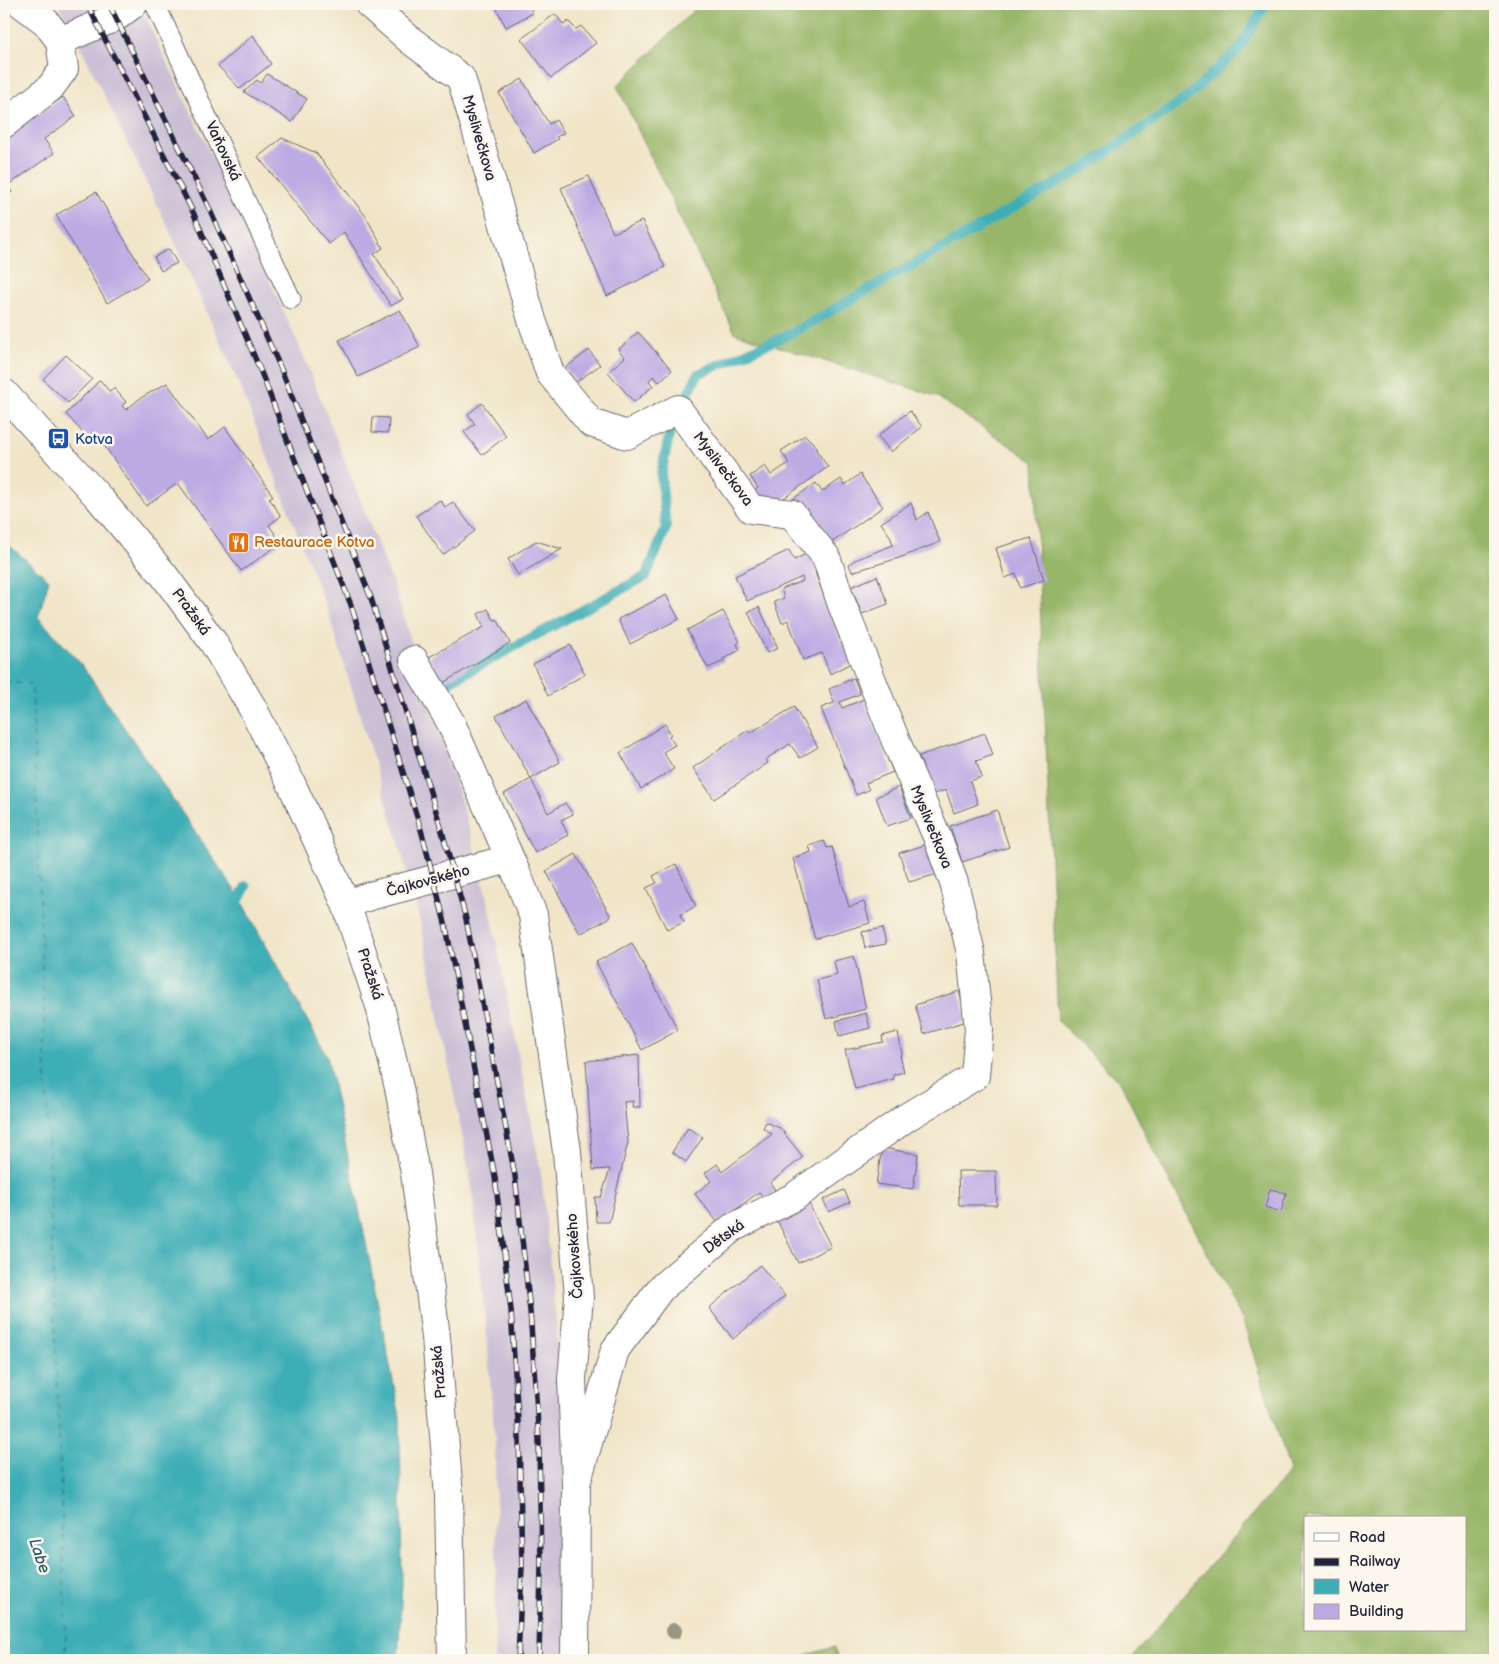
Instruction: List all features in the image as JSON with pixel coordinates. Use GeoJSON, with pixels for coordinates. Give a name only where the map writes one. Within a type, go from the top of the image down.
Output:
{"type":"FeatureCollection","features":[{"type":"Feature","properties":{"kind":"street"},"geometry":{"type":"LineString","coordinates":[[4,124],[50,88],[64,69],[60,41],[46,22],[22,4]]}},
{"type":"Feature","properties":{"kind":"street"},"geometry":{"type":"LineString","coordinates":[[60,41],[116,16],[132,4]]}},
{"type":"Feature","properties":{"kind":"street","name":"Myslivečkova"},"geometry":{"type":"LineString","coordinates":[[369,4],[410,40],[461,78],[532,320],[550,373],[591,423],[627,436],[678,409],[751,509],[792,514],[826,557],[841,602],[897,744],[938,839],[954,883],[971,953],[979,1029],[975,1076]]}},
{"type":"Feature","properties":{"kind":"street","name":"Pražská"},"geometry":{"type":"LineString","coordinates":[[4,393],[125,528],[163,574],[213,642],[252,707],[291,782],[346,904],[380,1006],[399,1088],[415,1173],[436,1337],[449,1496],[452,1660]]}},
{"type":"Feature","properties":{"kind":"street","name":"Čajkovského"},"geometry":{"type":"LineString","coordinates":[[414,660],[451,723],[533,915],[567,1152],[579,1297],[572,1379],[576,1484],[575,1660]]}},
{"type":"Feature","properties":{"kind":"street","name":"Čajkovského"},"geometry":{"type":"LineString","coordinates":[[346,904],[509,859]]}},
{"type":"Feature","properties":{"kind":"street","name":"Dětská"},"geometry":{"type":"LineString","coordinates":[[576,1484],[615,1350],[661,1288],[732,1228],[794,1197],[907,1117],[975,1076]]}},
{"type":"Feature","properties":{"kind":"lane","name":"Vaňovská"},"geometry":{"type":"LineString","coordinates":[[155,4],[291,299]]}},
{"type":"Feature","properties":{"kind":"shaded area"},"geometry":{"type":"Polygon","coordinates":[[[58,4],[139,4],[232,198],[305,359],[395,589],[468,824],[491,913],[541,1172],[555,1309],[565,1439],[565,1660],[494,1660],[496,1566],[495,1442],[485,1315],[471,1182],[422,929],[399,843],[328,612],[240,386],[168,227],[76,37],[58,4]]]}},
{"type":"Feature","properties":{"kind":"green space"},"geometry":{"type":"Polygon","coordinates":[[[700,4],[1495,4],[1495,1660],[1130,1660],[1290,1471],[1243,1321],[1121,1084],[1058,1021],[1034,462],[936,396],[735,333],[617,86],[700,4]]]}},
{"type":"Feature","properties":{"kind":"green space"},"geometry":{"type":"Polygon","coordinates":[[[834,1647],[838,1660],[790,1660],[834,1647]]]}},
{"type":"Feature","properties":{"kind":"water","name":"Labe"},"geometry":{"type":"Polygon","coordinates":[[[4,541],[49,580],[38,617],[81,664],[238,895],[327,1056],[400,1417],[402,1584],[398,1660],[4,1660],[4,541]]]}},
{"type":"Feature","properties":{"kind":"building"},"geometry":{"type":"Polygon","coordinates":[[[494,4],[528,4],[533,13],[506,27],[494,4]]]}},
{"type":"Feature","properties":{"kind":"building"},"geometry":{"type":"Polygon","coordinates":[[[555,14],[564,25],[568,21],[576,29],[581,26],[596,43],[551,78],[521,39],[555,14]]]}},
{"type":"Feature","properties":{"kind":"building"},"geometry":{"type":"Polygon","coordinates":[[[253,35],[271,64],[240,89],[218,66],[253,35]]]}},
{"type":"Feature","properties":{"kind":"building"},"geometry":{"type":"Polygon","coordinates":[[[267,74],[307,99],[292,122],[244,92],[257,80],[261,83],[267,74]]]}},
{"type":"Feature","properties":{"kind":"building"},"geometry":{"type":"Polygon","coordinates":[[[522,79],[549,124],[556,120],[564,133],[556,137],[558,139],[534,153],[499,93],[522,79]]]}},
{"type":"Feature","properties":{"kind":"building"},"geometry":{"type":"Polygon","coordinates":[[[63,97],[76,116],[44,139],[54,153],[7,186],[12,192],[4,198],[4,138],[63,97]]]}},
{"type":"Feature","properties":{"kind":"building"},"geometry":{"type":"Polygon","coordinates":[[[282,138],[316,153],[365,215],[383,248],[374,254],[403,299],[391,306],[344,232],[329,244],[258,157],[282,138]]]}},
{"type":"Feature","properties":{"kind":"building"},"geometry":{"type":"Polygon","coordinates":[[[589,176],[613,233],[642,221],[665,267],[607,296],[561,188],[589,176]]]}},
{"type":"Feature","properties":{"kind":"building"},"geometry":{"type":"Polygon","coordinates":[[[96,192],[148,279],[107,303],[56,215],[96,192]]]}},
{"type":"Feature","properties":{"kind":"building"},"geometry":{"type":"Polygon","coordinates":[[[169,249],[177,263],[161,271],[154,257],[169,249]]]}},
{"type":"Feature","properties":{"kind":"building"},"geometry":{"type":"Polygon","coordinates":[[[400,310],[420,347],[358,377],[339,340],[400,310]]]}},
{"type":"Feature","properties":{"kind":"building"},"geometry":{"type":"Polygon","coordinates":[[[638,332],[672,370],[659,382],[653,376],[649,381],[653,386],[634,402],[608,372],[625,357],[618,350],[638,332]]]}},
{"type":"Feature","properties":{"kind":"building"},"geometry":{"type":"Polygon","coordinates":[[[589,350],[600,365],[576,382],[565,368],[589,350]]]}},
{"type":"Feature","properties":{"kind":"building"},"geometry":{"type":"Polygon","coordinates":[[[66,355],[92,379],[68,403],[43,379],[66,355]]]}},
{"type":"Feature","properties":{"kind":"building"},"geometry":{"type":"Polygon","coordinates":[[[100,380],[109,391],[114,388],[126,402],[122,406],[126,410],[139,399],[167,383],[208,440],[225,427],[273,496],[269,498],[281,516],[269,525],[281,543],[241,571],[178,483],[146,506],[97,435],[90,441],[66,414],[100,380]]]}},
{"type":"Feature","properties":{"kind":"building"},"geometry":{"type":"Polygon","coordinates":[[[482,403],[506,436],[482,455],[464,432],[475,424],[468,414],[482,403]]]}},
{"type":"Feature","properties":{"kind":"building"},"geometry":{"type":"Polygon","coordinates":[[[910,411],[922,427],[891,452],[878,436],[910,411]]]}},
{"type":"Feature","properties":{"kind":"building"},"geometry":{"type":"Polygon","coordinates":[[[373,417],[389,418],[388,433],[372,432],[373,417]]]}},
{"type":"Feature","properties":{"kind":"building"},"geometry":{"type":"Polygon","coordinates":[[[805,435],[818,448],[816,450],[828,467],[767,510],[753,492],[758,488],[750,476],[765,466],[771,475],[789,463],[781,451],[805,435]]]}},
{"type":"Feature","properties":{"kind":"building"},"geometry":{"type":"Polygon","coordinates":[[[860,474],[883,507],[828,545],[793,499],[816,483],[822,492],[841,479],[845,485],[860,474]]]}},
{"type":"Feature","properties":{"kind":"building"},"geometry":{"type":"Polygon","coordinates":[[[440,500],[445,507],[453,502],[475,531],[443,555],[416,516],[440,500]]]}},
{"type":"Feature","properties":{"kind":"building"},"geometry":{"type":"Polygon","coordinates":[[[911,503],[917,520],[928,512],[940,542],[899,558],[852,572],[849,564],[855,560],[893,545],[890,536],[881,523],[911,503]]]}},
{"type":"Feature","properties":{"kind":"building"},"geometry":{"type":"Polygon","coordinates":[[[1031,538],[1044,580],[1020,588],[1016,574],[1005,578],[996,548],[1031,538]]]}},
{"type":"Feature","properties":{"kind":"building"},"geometry":{"type":"Polygon","coordinates":[[[536,541],[562,549],[518,575],[508,559],[536,541]]]}},
{"type":"Feature","properties":{"kind":"building"},"geometry":{"type":"Polygon","coordinates":[[[789,550],[794,560],[810,552],[820,570],[815,572],[842,645],[849,643],[855,661],[830,674],[822,653],[803,660],[788,620],[782,623],[774,602],[784,598],[781,589],[803,581],[802,577],[747,601],[735,576],[789,550]]]}},
{"type":"Feature","properties":{"kind":"building"},"geometry":{"type":"Polygon","coordinates":[[[877,576],[888,604],[862,614],[851,587],[877,576]]]}},
{"type":"Feature","properties":{"kind":"building"},"geometry":{"type":"Polygon","coordinates":[[[666,595],[679,619],[630,644],[618,619],[666,595]]]}},
{"type":"Feature","properties":{"kind":"building"},"geometry":{"type":"Polygon","coordinates":[[[759,607],[778,648],[767,653],[748,612],[759,607]]]}},
{"type":"Feature","properties":{"kind":"building"},"geometry":{"type":"Polygon","coordinates":[[[488,609],[494,620],[497,619],[510,643],[443,683],[429,657],[484,627],[478,614],[488,609]]]}},
{"type":"Feature","properties":{"kind":"building"},"geometry":{"type":"Polygon","coordinates":[[[723,611],[740,642],[737,644],[740,650],[723,659],[724,661],[708,668],[687,630],[723,611]]]}},
{"type":"Feature","properties":{"kind":"building"},"geometry":{"type":"Polygon","coordinates":[[[570,645],[585,674],[548,696],[533,664],[570,645]]]}},
{"type":"Feature","properties":{"kind":"building"},"geometry":{"type":"Polygon","coordinates":[[[854,678],[860,694],[840,702],[842,708],[864,699],[893,772],[866,783],[869,790],[856,795],[821,708],[834,703],[829,689],[854,678]]]}},
{"type":"Feature","properties":{"kind":"building"},"geometry":{"type":"Polygon","coordinates":[[[526,699],[560,762],[531,779],[496,716],[526,699]]]}},
{"type":"Feature","properties":{"kind":"building"},"geometry":{"type":"Polygon","coordinates":[[[794,707],[818,747],[800,758],[790,744],[766,759],[768,763],[714,799],[693,768],[748,730],[750,733],[794,707]]]}},
{"type":"Feature","properties":{"kind":"building"},"geometry":{"type":"Polygon","coordinates":[[[665,724],[671,734],[669,736],[675,745],[663,752],[674,769],[641,789],[620,753],[665,724]]]}},
{"type":"Feature","properties":{"kind":"building"},"geometry":{"type":"Polygon","coordinates":[[[985,733],[993,755],[976,761],[982,777],[970,781],[978,804],[954,813],[946,790],[932,795],[919,756],[985,733]]]}},
{"type":"Feature","properties":{"kind":"building"},"geometry":{"type":"Polygon","coordinates":[[[531,779],[548,813],[565,803],[573,814],[561,820],[568,835],[535,853],[504,794],[531,779]]]}},
{"type":"Feature","properties":{"kind":"building"},"geometry":{"type":"Polygon","coordinates":[[[899,787],[911,818],[887,826],[876,797],[899,787]]]}},
{"type":"Feature","properties":{"kind":"building"},"geometry":{"type":"Polygon","coordinates":[[[997,810],[1009,847],[962,862],[950,826],[997,810]]]}},
{"type":"Feature","properties":{"kind":"building"},"geometry":{"type":"Polygon","coordinates":[[[824,841],[827,848],[832,847],[849,907],[864,902],[870,923],[815,939],[793,858],[811,852],[809,846],[824,841]]]}},
{"type":"Feature","properties":{"kind":"building"},"geometry":{"type":"Polygon","coordinates":[[[928,844],[938,874],[909,882],[899,853],[928,844]]]}},
{"type":"Feature","properties":{"kind":"building"},"geometry":{"type":"Polygon","coordinates":[[[576,854],[611,917],[580,934],[546,871],[576,854]]]}},
{"type":"Feature","properties":{"kind":"building"},"geometry":{"type":"Polygon","coordinates":[[[676,864],[696,906],[680,915],[684,922],[667,930],[646,888],[657,883],[653,876],[676,864]]]}},
{"type":"Feature","properties":{"kind":"building"},"geometry":{"type":"Polygon","coordinates":[[[882,928],[886,944],[865,948],[862,932],[882,928]]]}},
{"type":"Feature","properties":{"kind":"building"},"geometry":{"type":"Polygon","coordinates":[[[632,943],[678,1030],[642,1050],[596,962],[632,943]]]}},
{"type":"Feature","properties":{"kind":"building"},"geometry":{"type":"Polygon","coordinates":[[[854,956],[866,1009],[826,1019],[817,980],[837,975],[834,961],[854,956]]]}},
{"type":"Feature","properties":{"kind":"building"},"geometry":{"type":"Polygon","coordinates":[[[959,991],[967,1021],[924,1034],[915,1005],[959,991]]]}},
{"type":"Feature","properties":{"kind":"building"},"geometry":{"type":"Polygon","coordinates":[[[866,1013],[870,1028],[839,1036],[836,1021],[866,1013]]]}},
{"type":"Feature","properties":{"kind":"building"},"geometry":{"type":"Polygon","coordinates":[[[898,1032],[904,1072],[893,1075],[894,1079],[855,1089],[845,1050],[883,1042],[882,1036],[898,1032]]]}},
{"type":"Feature","properties":{"kind":"building"},"geometry":{"type":"Polygon","coordinates":[[[639,1055],[640,1107],[632,1107],[633,1101],[624,1102],[628,1142],[609,1222],[596,1222],[595,1197],[601,1197],[610,1169],[593,1170],[586,1061],[639,1055]]]}},
{"type":"Feature","properties":{"kind":"building"},"geometry":{"type":"Polygon","coordinates":[[[766,1122],[780,1128],[803,1157],[770,1183],[776,1191],[765,1199],[759,1192],[718,1223],[695,1194],[711,1181],[705,1173],[717,1164],[722,1172],[772,1134],[763,1128],[766,1122]]]}},
{"type":"Feature","properties":{"kind":"building"},"geometry":{"type":"Polygon","coordinates":[[[688,1128],[703,1137],[686,1162],[672,1152],[688,1128]]]}},
{"type":"Feature","properties":{"kind":"building"},"geometry":{"type":"Polygon","coordinates":[[[882,1148],[918,1154],[913,1189],[876,1184],[882,1148]]]}},
{"type":"Feature","properties":{"kind":"building"},"geometry":{"type":"Polygon","coordinates":[[[958,1171],[996,1171],[997,1205],[959,1205],[958,1171]]]}},
{"type":"Feature","properties":{"kind":"building"},"geometry":{"type":"Polygon","coordinates":[[[1270,1189],[1286,1193],[1281,1212],[1265,1207],[1270,1189]]]}},
{"type":"Feature","properties":{"kind":"building"},"geometry":{"type":"Polygon","coordinates":[[[844,1190],[850,1202],[829,1212],[823,1200],[844,1190]]]}},
{"type":"Feature","properties":{"kind":"building"},"geometry":{"type":"Polygon","coordinates":[[[808,1202],[831,1247],[798,1263],[776,1218],[808,1202]]]}},
{"type":"Feature","properties":{"kind":"building"},"geometry":{"type":"Polygon","coordinates":[[[760,1265],[785,1296],[733,1339],[709,1308],[760,1265]]]}},
{"type":"Feature","properties":{"kind":"waterway"},"geometry":{"type":"LineString","coordinates":[[686,398],[698,374],[790,334],[1084,168],[1186,98],[1239,49],[1266,4]]}},
{"type":"Feature","properties":{"kind":"waterway"},"geometry":{"type":"LineString","coordinates":[[445,684],[646,576],[666,528],[661,475],[670,431]]}},
{"type":"Feature","properties":{"kind":"waterway"},"geometry":{"type":"LineString","coordinates":[[234,910],[246,886]]}},
{"type":"Feature","properties":{"kind":"ferry route"},"geometry":{"type":"LineString","coordinates":[[4,682],[32,684],[66,1635],[65,1660]]}},
{"type":"Feature","properties":{"kind":"railway"},"geometry":{"type":"LineString","coordinates":[[87,4],[193,212],[261,372],[351,605],[422,833],[446,927],[495,1177],[511,1310],[519,1437],[522,1567],[518,1660]]}},
{"type":"Feature","properties":{"kind":"railway"},"geometry":{"type":"LineString","coordinates":[[109,4],[209,208],[281,369],[371,598],[442,831],[466,919],[515,1176],[530,1311],[539,1440],[541,1566],[539,1660]]}},
{"type":"Feature","properties":{"kind":"place","name":"Kotva"},"geometry":{"type":"Point","coordinates":[59,439]}},
{"type":"Feature","properties":{"kind":"place","name":"Restaurace Kotva"},"geometry":{"type":"Point","coordinates":[238,542]}}]}
